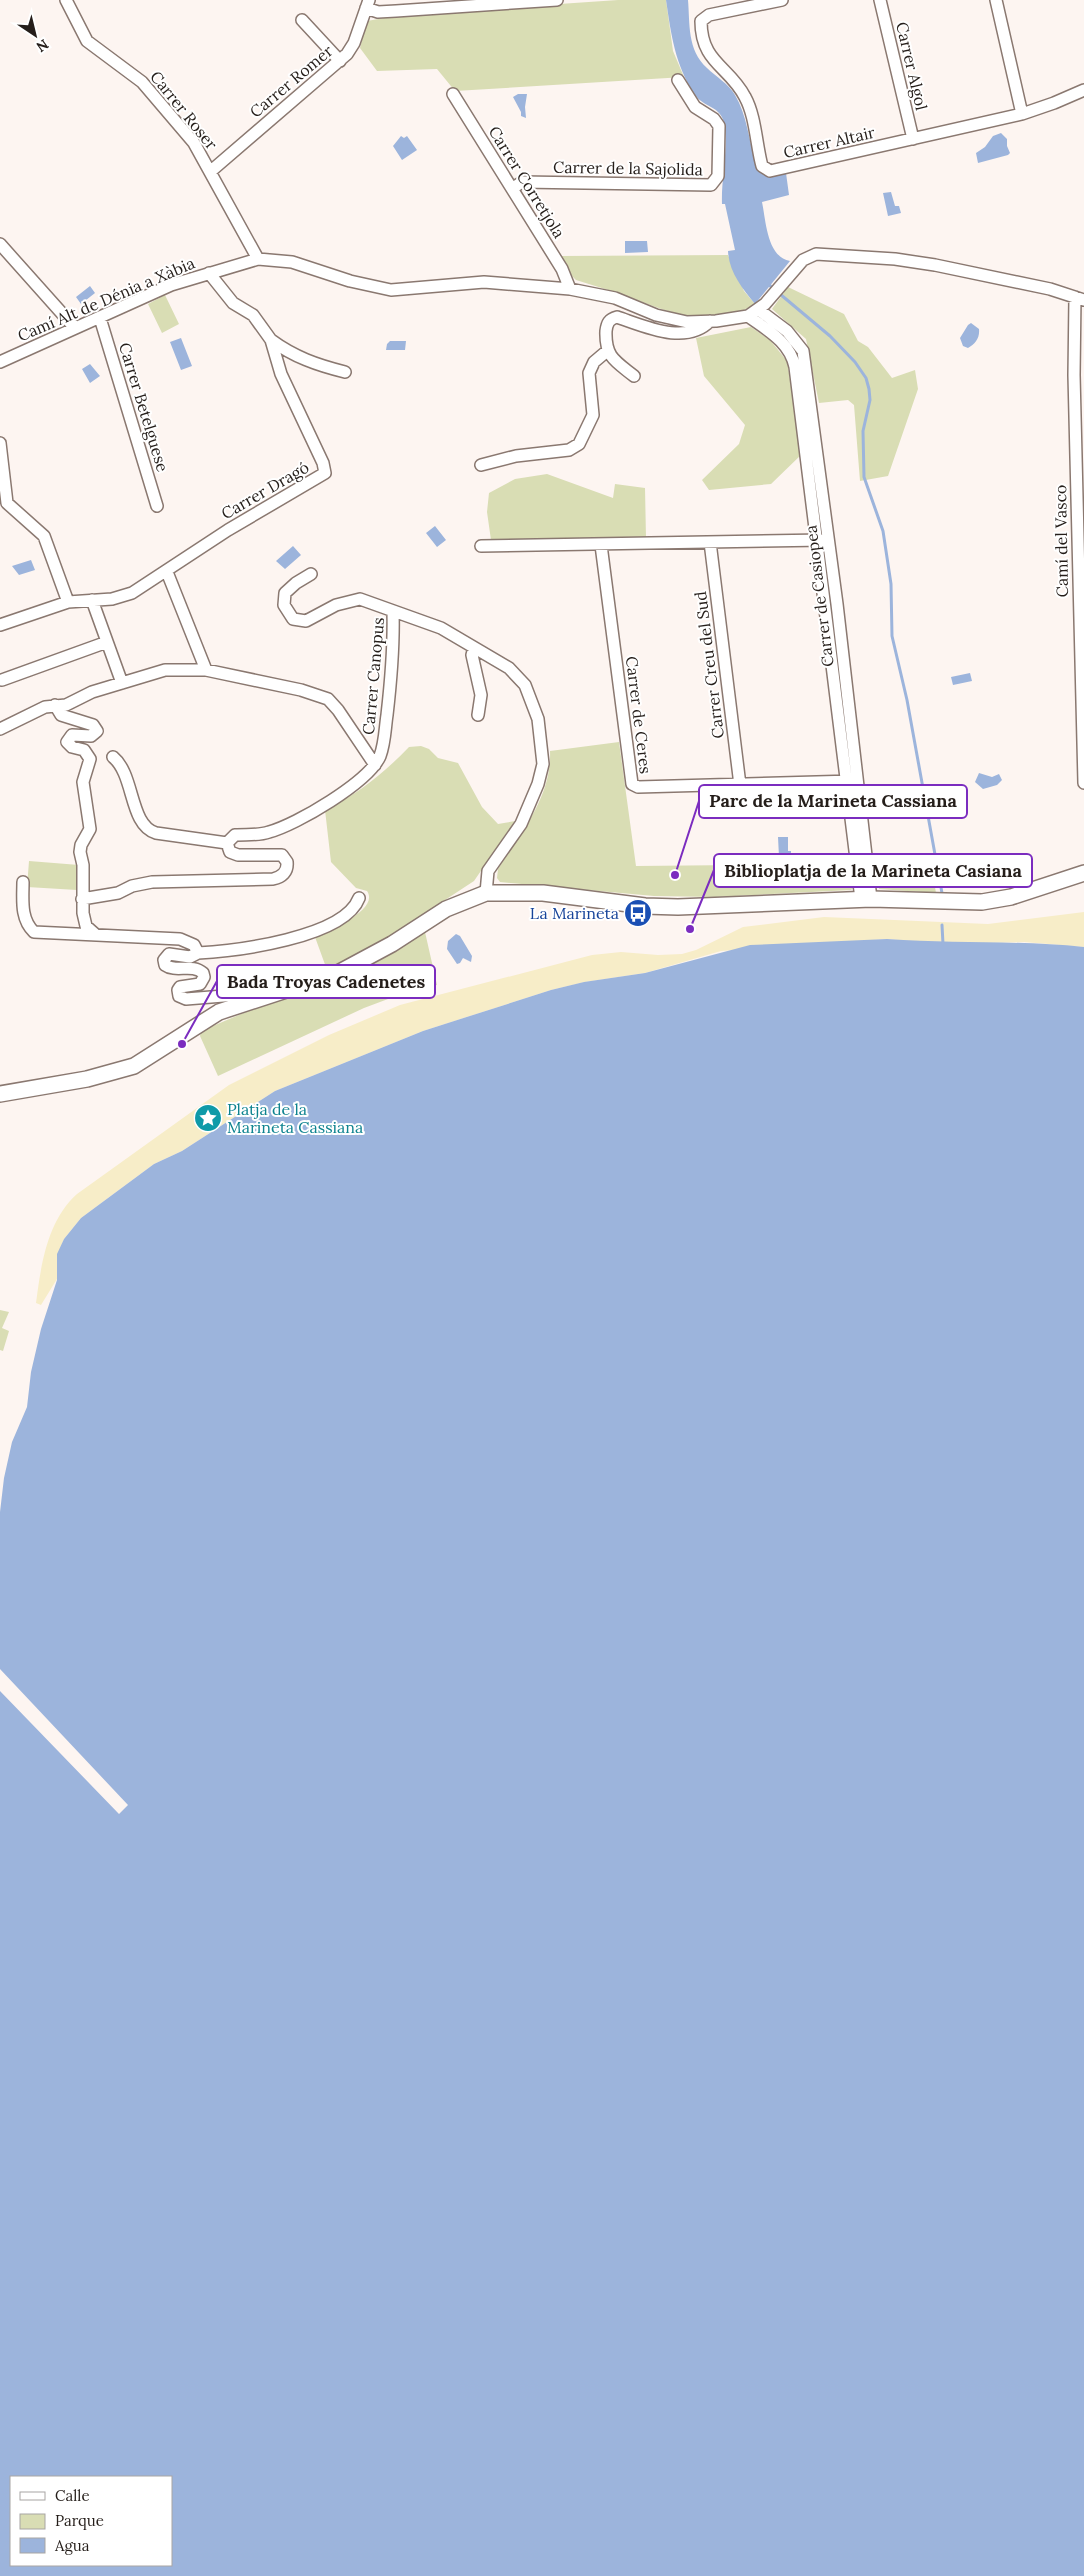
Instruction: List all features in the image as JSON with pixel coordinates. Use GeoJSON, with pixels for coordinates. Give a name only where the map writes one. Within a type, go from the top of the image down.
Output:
{"type":"FeatureCollection","features":[{"type":"Feature","properties":{"kind":"street","name":"Carrer Roser"},"geometry":{"type":"LineString","coordinates":[[66,0],[87,41],[146,86],[183,130],[211,171],[258,259]]}},
{"type":"Feature","properties":{"kind":"street"},"geometry":{"type":"LineString","coordinates":[[367,4],[378,12],[396,12],[556,0]]}},
{"type":"Feature","properties":{"kind":"street","name":"Carrer Altair"},"geometry":{"type":"LineString","coordinates":[[782,0],[709,15],[701,22],[709,55],[732,78],[746,98],[762,166],[774,172],[1022,114],[1084,90]]}},
{"type":"Feature","properties":{"kind":"street","name":"Carrer Algol"},"geometry":{"type":"LineString","coordinates":[[880,0],[913,139]]}},
{"type":"Feature","properties":{"kind":"street"},"geometry":{"type":"LineString","coordinates":[[996,0],[1022,114]]}},
{"type":"Feature","properties":{"kind":"street","name":"Carrer Romer"},"geometry":{"type":"LineString","coordinates":[[211,171],[340,61],[354,43],[367,4]]}},
{"type":"Feature","properties":{"kind":"street"},"geometry":{"type":"LineString","coordinates":[[302,20],[340,61]]}},
{"type":"Feature","properties":{"kind":"street","name":"Carrer de la Sajolida"},"geometry":{"type":"LineString","coordinates":[[513,188],[522,182],[711,185],[718,176],[719,126],[714,119],[695,108],[678,80]]}},
{"type":"Feature","properties":{"kind":"street","name":"Carrer Corretjola"},"geometry":{"type":"LineString","coordinates":[[453,94],[562,269],[570,290]]}},
{"type":"Feature","properties":{"kind":"street"},"geometry":{"type":"LineString","coordinates":[[0,244],[75,328]]}},
{"type":"Feature","properties":{"kind":"street","name":"Camí Alt de Dénia a Xàbia"},"geometry":{"type":"LineString","coordinates":[[1,359],[100,318],[156,291],[258,259],[292,262],[350,282],[391,290],[484,282],[570,290],[615,298],[673,320],[710,321],[748,316],[762,307],[803,260],[811,255],[857,256],[935,265],[1050,289],[1080,298]]}},
{"type":"Feature","properties":{"kind":"street","name":"Carrer Dragó"},"geometry":{"type":"LineString","coordinates":[[0,625],[68,602],[112,599],[132,593],[167,572],[228,530],[325,473],[323,463],[281,374],[271,340],[253,315],[233,303],[209,273]]}},
{"type":"Feature","properties":{"kind":"street","name":"Camí del Vasco"},"geometry":{"type":"LineString","coordinates":[[1080,298],[1074,375],[1081,565],[1084,784]]}},
{"type":"Feature","properties":{"kind":"street","name":"Carrer de Casiopea"},"geometry":{"type":"LineString","coordinates":[[762,307],[788,331],[803,352],[823,540],[866,899]]}},
{"type":"Feature","properties":{"kind":"street","name":"Carrer de Casiopea"},"geometry":{"type":"LineString","coordinates":[[748,316],[779,339],[793,357],[823,540]]}},
{"type":"Feature","properties":{"kind":"street"},"geometry":{"type":"LineString","coordinates":[[634,376],[610,356],[607,351],[606,326],[612,318],[617,317],[672,332],[702,329],[710,321]]}},
{"type":"Feature","properties":{"kind":"street","name":"Carrer Betelguese"},"geometry":{"type":"LineString","coordinates":[[100,318],[157,506]]}},
{"type":"Feature","properties":{"kind":"street"},"geometry":{"type":"LineString","coordinates":[[271,340],[312,363],[345,372]]}},
{"type":"Feature","properties":{"kind":"street"},"geometry":{"type":"LineString","coordinates":[[481,465],[516,456],[569,450],[579,444],[594,415],[589,373],[594,362],[607,351]]}},
{"type":"Feature","properties":{"kind":"street"},"geometry":{"type":"LineString","coordinates":[[0,443],[7,503],[44,536],[68,602]]}},
{"type":"Feature","properties":{"kind":"street"},"geometry":{"type":"LineString","coordinates":[[481,546],[823,540]]}},
{"type":"Feature","properties":{"kind":"street","name":"Carrer Creu del Sud"},"geometry":{"type":"LineString","coordinates":[[710,542],[740,785]]}},
{"type":"Feature","properties":{"kind":"street","name":"Carrer de Ceres"},"geometry":{"type":"LineString","coordinates":[[601,545],[632,784],[636,786],[740,785],[852,781]]}},
{"type":"Feature","properties":{"kind":"street"},"geometry":{"type":"LineString","coordinates":[[167,572],[206,670]]}},
{"type":"Feature","properties":{"kind":"street"},"geometry":{"type":"LineString","coordinates":[[311,574],[285,593],[284,605],[293,619],[306,621],[336,605],[360,599],[393,612]]}},
{"type":"Feature","properties":{"kind":"street"},"geometry":{"type":"LineString","coordinates":[[92,600],[122,683]]}},
{"type":"Feature","properties":{"kind":"street","name":"Carrer Canopus"},"geometry":{"type":"LineString","coordinates":[[375,765],[382,748],[388,702],[393,655],[393,612],[435,625],[509,668],[522,680],[538,720],[543,748],[541,773],[521,824],[488,872],[486,893]]}},
{"type":"Feature","properties":{"kind":"street"},"geometry":{"type":"LineString","coordinates":[[2,680],[107,642]]}},
{"type":"Feature","properties":{"kind":"street"},"geometry":{"type":"LineString","coordinates":[[474,648],[472,655],[481,696],[478,715]]}},
{"type":"Feature","properties":{"kind":"street"},"geometry":{"type":"LineString","coordinates":[[0,729],[44,707],[66,705],[92,692],[165,670],[206,670],[302,690],[328,699],[338,710],[375,765],[342,792],[290,825],[266,833],[235,835],[227,843]]}},
{"type":"Feature","properties":{"kind":"street"},"geometry":{"type":"LineString","coordinates":[[55,705],[61,715],[93,725],[97,731],[91,736],[72,736],[67,742],[72,747],[84,750],[90,759],[83,782],[91,822],[80,852],[83,865],[82,899],[86,926],[95,934]]}},
{"type":"Feature","properties":{"kind":"street"},"geometry":{"type":"LineString","coordinates":[[113,757],[124,770],[141,822],[147,830],[156,833],[227,843]]}},
{"type":"Feature","properties":{"kind":"street"},"geometry":{"type":"LineString","coordinates":[[82,899],[118,893],[132,886],[152,882],[272,879],[282,876],[287,869],[287,862],[282,856],[232,853],[227,847],[227,843]]}},
{"type":"Feature","properties":{"kind":"street"},"geometry":{"type":"LineString","coordinates":[[0,1094],[87,1079],[134,1066],[206,1020],[244,1004],[338,973],[392,944],[446,910],[486,893],[543,893],[645,906],[678,907],[866,899],[990,902],[1084,873]]}},
{"type":"Feature","properties":{"kind":"street"},"geometry":{"type":"LineString","coordinates":[[23,882],[23,910],[34,932],[180,939],[194,945],[198,953]]}},
{"type":"Feature","properties":{"kind":"street"},"geometry":{"type":"LineString","coordinates":[[244,1004],[236,995],[186,999],[179,996],[178,990],[180,987],[200,984],[203,980],[203,973],[196,968],[167,967],[164,960],[169,954],[190,958],[198,953],[256,947],[312,931],[350,912],[359,898]]}},
{"type":"Feature","properties":{"kind":"green space"},"geometry":{"type":"Polygon","coordinates":[[[618,0],[666,0],[673,51],[684,77],[455,91],[437,69],[377,71],[360,48],[367,21],[401,15],[618,0]]]}},
{"type":"Feature","properties":{"kind":"green space"},"geometry":{"type":"Polygon","coordinates":[[[728,255],[744,291],[755,304],[738,312],[704,317],[670,312],[576,280],[560,256],[728,255]]]}},
{"type":"Feature","properties":{"kind":"green space"},"geometry":{"type":"Polygon","coordinates":[[[788,287],[844,314],[858,341],[868,347],[892,378],[915,370],[918,389],[888,476],[860,481],[854,405],[848,400],[819,403],[806,339],[772,309],[788,287]]]}},
{"type":"Feature","properties":{"kind":"green space"},"geometry":{"type":"Polygon","coordinates":[[[165,295],[179,324],[162,333],[148,304],[165,295]]]}},
{"type":"Feature","properties":{"kind":"green space"},"geometry":{"type":"Polygon","coordinates":[[[751,327],[770,340],[787,361],[802,454],[771,484],[709,490],[702,480],[739,444],[745,425],[704,376],[696,338],[751,327]]]}},
{"type":"Feature","properties":{"kind":"green space"},"geometry":{"type":"Polygon","coordinates":[[[547,474],[613,498],[615,484],[645,488],[646,538],[491,540],[487,512],[489,493],[515,479],[547,474]]]}},
{"type":"Feature","properties":{"kind":"green space"},"geometry":{"type":"Polygon","coordinates":[[[619,742],[636,866],[851,864],[854,887],[851,890],[716,897],[654,896],[500,882],[497,878],[498,869],[525,828],[546,784],[550,751],[619,742]]]}},
{"type":"Feature","properties":{"kind":"green space"},"geometry":{"type":"Polygon","coordinates":[[[421,746],[429,749],[438,758],[458,763],[482,807],[498,824],[515,821],[474,881],[390,936],[327,970],[315,937],[351,919],[366,905],[369,898],[367,891],[356,888],[331,862],[325,810],[349,797],[370,782],[409,747],[421,746]]]}},
{"type":"Feature","properties":{"kind":"green space"},"geometry":{"type":"Polygon","coordinates":[[[29,861],[79,865],[77,890],[27,887],[29,861]]]}},
{"type":"Feature","properties":{"kind":"green space"},"geometry":{"type":"Polygon","coordinates":[[[875,861],[931,863],[936,893],[879,889],[875,861]]]}},
{"type":"Feature","properties":{"kind":"green space"},"geometry":{"type":"Polygon","coordinates":[[[425,932],[437,985],[412,990],[364,1008],[218,1076],[200,1036],[201,1031],[253,1009],[351,976],[425,932]]]}},
{"type":"Feature","properties":{"kind":"green space"},"geometry":{"type":"Polygon","coordinates":[[[0,1310],[9,1312],[2,1328],[9,1331],[3,1351],[0,1350],[0,1310]]]}},
{"type":"Feature","properties":{"kind":"sand","name":"Platja de la Marineta Cassiana"},"geometry":{"type":"Polygon","coordinates":[[[1084,912],[1084,947],[1024,942],[943,944],[887,939],[721,951],[645,973],[585,982],[551,990],[423,1031],[275,1091],[182,1151],[154,1164],[81,1218],[64,1239],[58,1254],[57,1279],[41,1305],[36,1303],[43,1259],[52,1230],[67,1205],[77,1194],[229,1085],[329,1035],[400,1005],[592,955],[621,952],[658,955],[682,954],[696,950],[743,927],[824,917],[988,924],[1084,912]]]}},
{"type":"Feature","properties":{"kind":"water"},"geometry":{"type":"Polygon","coordinates":[[[666,0],[688,0],[691,36],[696,53],[707,68],[735,95],[745,120],[756,164],[765,175],[786,173],[789,195],[762,202],[772,246],[782,258],[790,261],[755,304],[737,279],[729,259],[728,251],[735,250],[725,204],[722,204],[726,141],[724,123],[719,113],[698,99],[688,84],[678,61],[666,0]]]}},
{"type":"Feature","properties":{"kind":"water"},"geometry":{"type":"Polygon","coordinates":[[[518,94],[527,94],[526,118],[521,116],[521,112],[513,97],[518,94]]]}},
{"type":"Feature","properties":{"kind":"water"},"geometry":{"type":"Polygon","coordinates":[[[1001,133],[1007,139],[1010,153],[978,163],[976,153],[985,147],[993,136],[1001,133]]]}},
{"type":"Feature","properties":{"kind":"water"},"geometry":{"type":"Polygon","coordinates":[[[401,136],[404,138],[407,136],[417,150],[402,160],[393,146],[401,136]]]}},
{"type":"Feature","properties":{"kind":"water"},"geometry":{"type":"Polygon","coordinates":[[[891,192],[895,206],[899,206],[901,213],[888,216],[883,193],[891,192]]]}},
{"type":"Feature","properties":{"kind":"water"},"geometry":{"type":"Polygon","coordinates":[[[625,241],[647,241],[648,252],[625,253],[625,241]]]}},
{"type":"Feature","properties":{"kind":"water"},"geometry":{"type":"Polygon","coordinates":[[[90,286],[95,293],[81,304],[76,297],[90,286]]]}},
{"type":"Feature","properties":{"kind":"water"},"geometry":{"type":"Polygon","coordinates":[[[971,323],[979,329],[979,335],[973,345],[968,348],[963,346],[960,338],[971,323]]]}},
{"type":"Feature","properties":{"kind":"water"},"geometry":{"type":"Polygon","coordinates":[[[181,338],[192,366],[181,370],[170,342],[181,338]]]}},
{"type":"Feature","properties":{"kind":"water"},"geometry":{"type":"Polygon","coordinates":[[[390,341],[406,341],[405,350],[386,350],[387,344],[390,341]]]}},
{"type":"Feature","properties":{"kind":"water"},"geometry":{"type":"Polygon","coordinates":[[[90,364],[100,376],[90,383],[82,369],[90,364]]]}},
{"type":"Feature","properties":{"kind":"water"},"geometry":{"type":"Polygon","coordinates":[[[435,526],[446,540],[437,547],[426,533],[435,526]]]}},
{"type":"Feature","properties":{"kind":"water"},"geometry":{"type":"Polygon","coordinates":[[[293,546],[301,555],[285,569],[276,561],[293,546]]]}},
{"type":"Feature","properties":{"kind":"water"},"geometry":{"type":"Polygon","coordinates":[[[31,560],[35,570],[19,575],[12,566],[31,560]]]}},
{"type":"Feature","properties":{"kind":"water"},"geometry":{"type":"Polygon","coordinates":[[[970,673],[972,681],[953,685],[951,677],[970,673]]]}},
{"type":"Feature","properties":{"kind":"water"},"geometry":{"type":"Polygon","coordinates":[[[979,773],[992,777],[999,774],[1002,780],[997,785],[983,789],[975,782],[979,773]]]}},
{"type":"Feature","properties":{"kind":"water"},"geometry":{"type":"Polygon","coordinates":[[[778,837],[788,837],[788,851],[791,851],[791,856],[779,857],[778,837]]]}},
{"type":"Feature","properties":{"kind":"water"},"geometry":{"type":"Polygon","coordinates":[[[456,934],[460,936],[472,956],[471,962],[463,958],[457,964],[447,949],[448,941],[456,934]]]}},
{"type":"Feature","properties":{"kind":"water"},"geometry":{"type":"Polygon","coordinates":[[[887,939],[1084,947],[1084,2576],[0,2576],[0,1691],[119,1814],[128,1805],[0,1669],[0,1512],[4,1478],[12,1442],[27,1407],[31,1372],[41,1329],[57,1280],[57,1254],[64,1239],[81,1218],[154,1164],[182,1151],[275,1091],[423,1031],[551,990],[584,982],[645,973],[750,945],[887,939]]]}},
{"type":"Feature","properties":{"kind":"waterway"},"geometry":{"type":"LineString","coordinates":[[768,284],[830,336],[855,362],[866,378],[870,400],[863,431],[864,477],[883,531],[891,584],[892,636],[907,700],[942,893]]}},
{"type":"Feature","properties":{"kind":"waterway"},"geometry":{"type":"LineString","coordinates":[[942,925],[943,944]]}},
{"type":"Feature","properties":{"kind":"place","name":"Parc de la Marineta Cassiana"},"geometry":{"type":"Point","coordinates":[675,875]}},
{"type":"Feature","properties":{"kind":"place","name":"La Marineta"},"geometry":{"type":"Point","coordinates":[638,913]}},
{"type":"Feature","properties":{"kind":"place","name":"Biblioplatja de la Marineta Casiana"},"geometry":{"type":"Point","coordinates":[690,929]}},
{"type":"Feature","properties":{"kind":"place","name":"Bada Troyas Cadenetes"},"geometry":{"type":"Point","coordinates":[182,1044]}},
{"type":"Feature","properties":{"kind":"place","name":"Platja de la Marineta Cassiana"},"geometry":{"type":"Point","coordinates":[208,1118]}}]}
